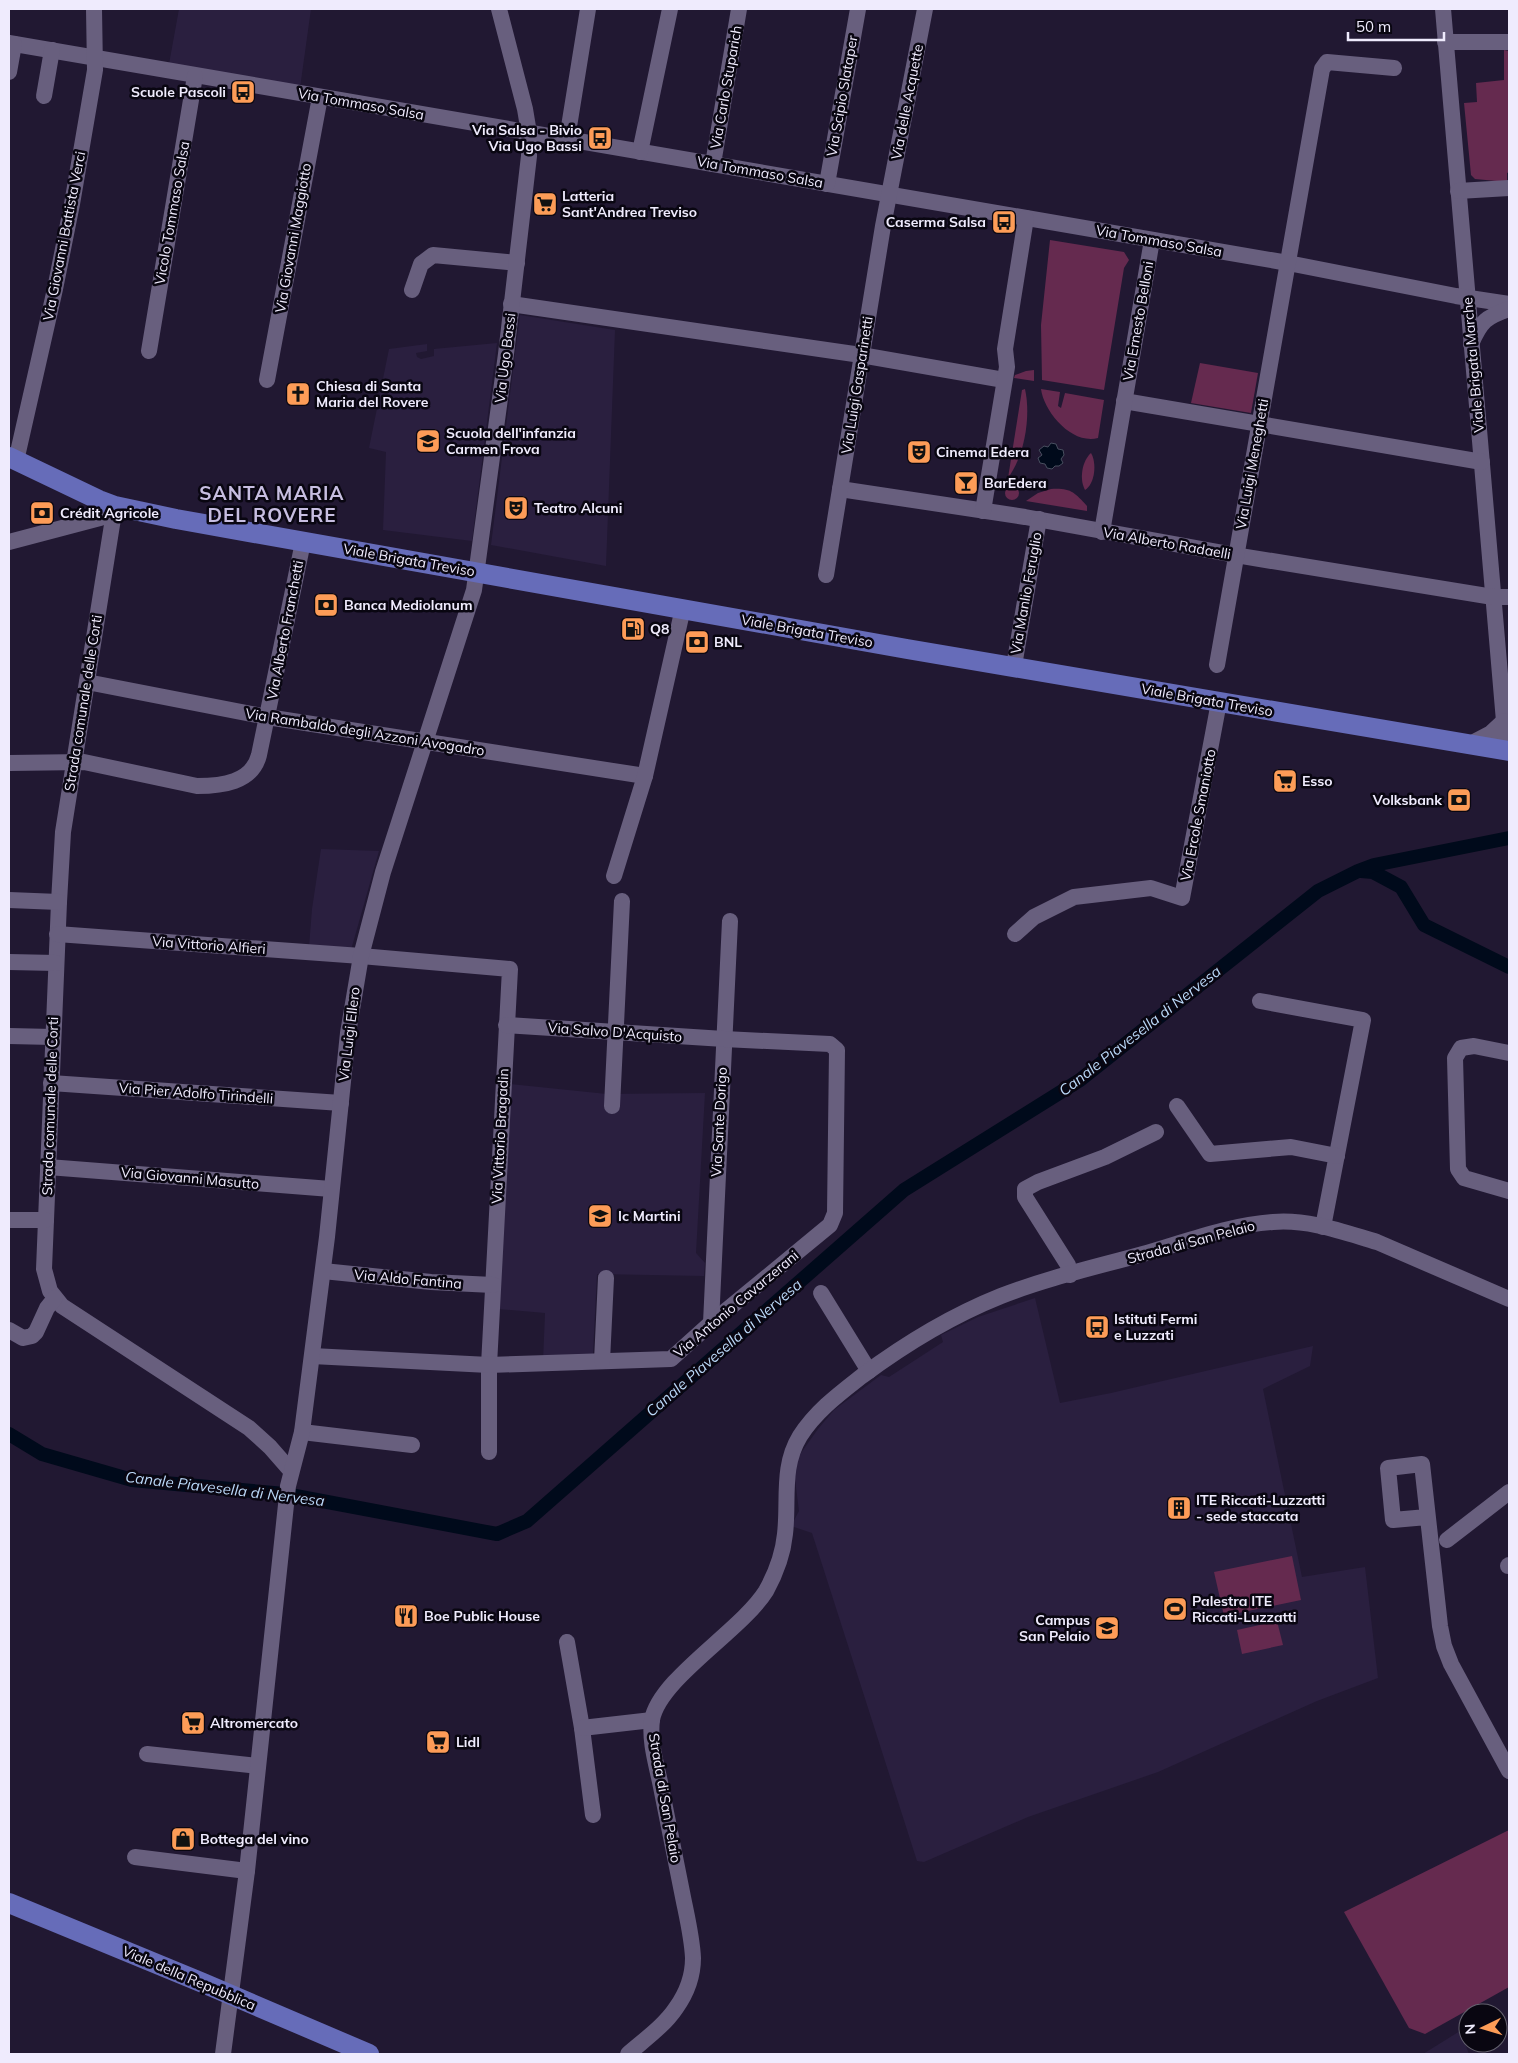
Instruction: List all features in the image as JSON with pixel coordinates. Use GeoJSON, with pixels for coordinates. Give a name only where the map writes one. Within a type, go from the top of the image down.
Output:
{"type":"FeatureCollection","features":[{"type":"Feature","properties":{"kind":"main road","name":"Viale Brigata Treviso"},"geometry":{"type":"LineString","coordinates":[[12,459],[82,493],[115,506],[477,573],[1505,751]]}},
{"type":"Feature","properties":{"kind":"main road","name":"Viale della Repubblica"},"geometry":{"type":"LineString","coordinates":[[9,1903],[369,2054]]}},
{"type":"Feature","properties":{"kind":"street","name":"Via Giovanni Battista Verci"},"geometry":{"type":"LineString","coordinates":[[12,459],[70,213],[96,59],[94,9]]}},
{"type":"Feature","properties":{"kind":"street","name":"Via Ugo Bassi"},"geometry":{"type":"LineString","coordinates":[[477,573],[528,174],[529,133],[525,109],[499,9]]}},
{"type":"Feature","properties":{"kind":"street"},"geometry":{"type":"LineString","coordinates":[[567,139],[588,9]]}},
{"type":"Feature","properties":{"kind":"street"},"geometry":{"type":"LineString","coordinates":[[640,152],[670,9]]}},
{"type":"Feature","properties":{"kind":"street","name":"Via Carlo Stuparich"},"geometry":{"type":"LineString","coordinates":[[713,164],[739,9]]}},
{"type":"Feature","properties":{"kind":"street","name":"Via Scipio Slataper"},"geometry":{"type":"LineString","coordinates":[[826,184],[858,9]]}},
{"type":"Feature","properties":{"kind":"street","name":"Via delle Acquette"},"geometry":{"type":"LineString","coordinates":[[889,195],[925,9]]}},
{"type":"Feature","properties":{"kind":"street","name":"Viale Brigata Marche"},"geometry":{"type":"LineString","coordinates":[[1442,9],[1482,462],[1501,597],[1505,751]]}},
{"type":"Feature","properties":{"kind":"street"},"geometry":{"type":"LineString","coordinates":[[1445,42],[1509,42]]}},
{"type":"Feature","properties":{"kind":"street","name":"Via Tommaso Salsa"},"geometry":{"type":"LineString","coordinates":[[9,72],[11,44],[52,50],[1288,263],[1467,298],[1509,304]]}},
{"type":"Feature","properties":{"kind":"street"},"geometry":{"type":"LineString","coordinates":[[44,96],[52,50]]}},
{"type":"Feature","properties":{"kind":"street","name":"Via Luigi Meneghetti"},"geometry":{"type":"LineString","coordinates":[[1217,666],[1235,555],[1324,64],[1327,62],[1394,68]]}},
{"type":"Feature","properties":{"kind":"street","name":"Vicolo Tommaso Salsa"},"geometry":{"type":"LineString","coordinates":[[149,351],[195,76]]}},
{"type":"Feature","properties":{"kind":"street","name":"Via Giovanni Maggiotto"},"geometry":{"type":"LineString","coordinates":[[267,380],[320,97]]}},
{"type":"Feature","properties":{"kind":"street"},"geometry":{"type":"LineString","coordinates":[[1458,191],[1509,188]]}},
{"type":"Feature","properties":{"kind":"street","name":"Via Luigi Gasparinetti"},"geometry":{"type":"LineString","coordinates":[[826,575],[889,195]]}},
{"type":"Feature","properties":{"kind":"street"},"geometry":{"type":"LineString","coordinates":[[983,511],[1006,367],[1004,349],[1026,218]]}},
{"type":"Feature","properties":{"kind":"street","name":"Via Ernesto Belloni"},"geometry":{"type":"LineString","coordinates":[[1102,532],[1152,240]]}},
{"type":"Feature","properties":{"kind":"street"},"geometry":{"type":"LineString","coordinates":[[412,290],[421,264],[433,255],[517,262]]}},
{"type":"Feature","properties":{"kind":"street"},"geometry":{"type":"LineString","coordinates":[[512,304],[861,356],[1004,380]]}},
{"type":"Feature","properties":{"kind":"street"},"geometry":{"type":"LineString","coordinates":[[1471,344],[1478,328],[1487,318],[1509,309]]}},
{"type":"Feature","properties":{"kind":"street"},"geometry":{"type":"LineString","coordinates":[[1124,401],[1482,462]]}},
{"type":"Feature","properties":{"kind":"street","name":"Via Alberto Radaelli"},"geometry":{"type":"LineString","coordinates":[[840,489],[1501,597]]}},
{"type":"Feature","properties":{"kind":"street"},"geometry":{"type":"LineString","coordinates":[[9,542],[100,518],[115,506]]}},
{"type":"Feature","properties":{"kind":"street","name":"Strada comunale delle Corti"},"geometry":{"type":"LineString","coordinates":[[115,506],[63,832],[57,934],[44,1269],[46,1280],[55,1298],[74,1316],[249,1428],[270,1447],[290,1478]]}},
{"type":"Feature","properties":{"kind":"street","name":"Via Manlio Feruglio"},"geometry":{"type":"LineString","coordinates":[[1014,666],[1039,520]]}},
{"type":"Feature","properties":{"kind":"street","name":"Via Alberto Franchetti"},"geometry":{"type":"LineString","coordinates":[[9,763],[74,762],[120,769],[197,786],[224,784],[245,776],[257,765],[303,542]]}},
{"type":"Feature","properties":{"kind":"street","name":"Via Luigi Ellero"},"geometry":{"type":"LineString","coordinates":[[258,1766],[285,1508],[290,1478],[302,1432],[323,1271],[348,1033],[361,956],[383,872],[466,616],[477,573]]}},
{"type":"Feature","properties":{"kind":"street"},"geometry":{"type":"LineString","coordinates":[[614,876],[645,776],[683,608]]}},
{"type":"Feature","properties":{"kind":"street","name":"Via Rambaldo degli Azzoni Avogadro"},"geometry":{"type":"LineString","coordinates":[[87,682],[267,718],[645,776]]}},
{"type":"Feature","properties":{"kind":"street","name":"Via Ercole Smaniotto"},"geometry":{"type":"LineString","coordinates":[[1014,934],[1034,917],[1074,897],[1151,888],[1182,898],[1219,702]]}},
{"type":"Feature","properties":{"kind":"street"},"geometry":{"type":"LineString","coordinates":[[1470,744],[1491,733],[1504,721]]}},
{"type":"Feature","properties":{"kind":"street"},"geometry":{"type":"LineString","coordinates":[[9,900],[59,902]]}},
{"type":"Feature","properties":{"kind":"street"},"geometry":{"type":"LineString","coordinates":[[612,1106],[622,902]]}},
{"type":"Feature","properties":{"kind":"street","name":"Via Sante Dorigo"},"geometry":{"type":"LineString","coordinates":[[710,1323],[730,921]]}},
{"type":"Feature","properties":{"kind":"street","name":"Via Vittorio Alfieri"},"geometry":{"type":"LineString","coordinates":[[57,934],[361,956]]}},
{"type":"Feature","properties":{"kind":"street","name":"Via Vittorio Bragadin"},"geometry":{"type":"LineString","coordinates":[[361,956],[510,969],[489,1365],[488,1452]]}},
{"type":"Feature","properties":{"kind":"street"},"geometry":{"type":"LineString","coordinates":[[9,962],[56,963]]}},
{"type":"Feature","properties":{"kind":"street"},"geometry":{"type":"LineString","coordinates":[[1260,1001],[1362,1020],[1323,1227]]}},
{"type":"Feature","properties":{"kind":"street","name":"Via Salvo D'Acquisto"},"geometry":{"type":"LineString","coordinates":[[506,1025],[724,1039]]}},
{"type":"Feature","properties":{"kind":"street"},"geometry":{"type":"LineString","coordinates":[[9,1036],[53,1037]]}},
{"type":"Feature","properties":{"kind":"street","name":"Via Antonio Cavarzerani"},"geometry":{"type":"LineString","coordinates":[[312,1356],[489,1365],[671,1359],[710,1323],[830,1225],[835,1213],[837,1050],[830,1044],[724,1039]]}},
{"type":"Feature","properties":{"kind":"street"},"geometry":{"type":"LineString","coordinates":[[1509,1053],[1474,1046],[1461,1048],[1455,1058],[1458,1169],[1464,1178],[1509,1191]]}},
{"type":"Feature","properties":{"kind":"street","name":"Via Pier Adolfo Tirindelli"},"geometry":{"type":"LineString","coordinates":[[51,1083],[341,1103]]}},
{"type":"Feature","properties":{"kind":"street"},"geometry":{"type":"LineString","coordinates":[[1177,1106],[1210,1154],[1291,1147],[1337,1156]]}},
{"type":"Feature","properties":{"kind":"street"},"geometry":{"type":"LineString","coordinates":[[1070,1275],[1068,1266],[1025,1197],[1025,1189],[1038,1182],[1105,1157],[1156,1132]]}},
{"type":"Feature","properties":{"kind":"street","name":"Via Giovanni Masutto"},"geometry":{"type":"LineString","coordinates":[[48,1167],[331,1189]]}},
{"type":"Feature","properties":{"kind":"street"},"geometry":{"type":"LineString","coordinates":[[9,1220],[46,1220]]}},
{"type":"Feature","properties":{"kind":"street","name":"Strada di San Pelaio"},"geometry":{"type":"LineString","coordinates":[[628,2054],[678,2007],[688,1988],[693,1959],[655,1756],[652,1720],[663,1695],[746,1617],[765,1591],[782,1555],[785,1533],[787,1469],[791,1454],[813,1418],[833,1399],[869,1371],[924,1334],[962,1313],[1003,1295],[1254,1224],[1287,1222],[1323,1227],[1377,1242],[1509,1299]]}},
{"type":"Feature","properties":{"kind":"street","name":"Via Aldo Fantina"},"geometry":{"type":"LineString","coordinates":[[323,1271],[430,1282],[493,1285]]}},
{"type":"Feature","properties":{"kind":"street"},"geometry":{"type":"LineString","coordinates":[[602,1361],[606,1278]]}},
{"type":"Feature","properties":{"kind":"street"},"geometry":{"type":"LineString","coordinates":[[821,1293],[869,1371]]}},
{"type":"Feature","properties":{"kind":"street"},"geometry":{"type":"LineString","coordinates":[[9,1330],[23,1338],[32,1336],[36,1332],[47,1308],[55,1298]]}},
{"type":"Feature","properties":{"kind":"street"},"geometry":{"type":"LineString","coordinates":[[302,1432],[412,1445]]}},
{"type":"Feature","properties":{"kind":"street"},"geometry":{"type":"LineString","coordinates":[[1447,1540],[1509,1492]]}},
{"type":"Feature","properties":{"kind":"street"},"geometry":{"type":"LineString","coordinates":[[1427,1517],[1444,1646],[1451,1664],[1509,1770]]}},
{"type":"Feature","properties":{"kind":"street"},"geometry":{"type":"LineString","coordinates":[[567,1642],[582,1728],[593,1815]]}},
{"type":"Feature","properties":{"kind":"street"},"geometry":{"type":"LineString","coordinates":[[582,1728],[652,1720]]}},
{"type":"Feature","properties":{"kind":"street"},"geometry":{"type":"LineString","coordinates":[[147,1754],[258,1766],[247,1871],[223,2054]]}},
{"type":"Feature","properties":{"kind":"street"},"geometry":{"type":"LineString","coordinates":[[136,1857],[247,1871]]}},
{"type":"Feature","properties":{"kind":"shaded area"},"geometry":{"type":"Polygon","coordinates":[[[179,9],[311,9],[300,88],[169,64],[179,9]]]}},
{"type":"Feature","properties":{"kind":"shaded area"},"geometry":{"type":"Polygon","coordinates":[[[1504,50],[1509,51],[1509,172],[1507,173],[1507,182],[1475,179],[1471,175],[1464,103],[1477,102],[1476,83],[1504,80],[1504,50]]]}},
{"type":"Feature","properties":{"kind":"shaded area"},"geometry":{"type":"Polygon","coordinates":[[[1050,240],[1124,252],[1129,260],[1124,268],[1104,390],[1042,380],[1041,325],[1050,240]]]}},
{"type":"Feature","properties":{"kind":"shaded area"},"geometry":{"type":"Polygon","coordinates":[[[520,315],[615,330],[606,566],[491,545],[520,315]]]}},
{"type":"Feature","properties":{"kind":"shaded area","name":"Scuola dell'infanzia Carmen Frova"},"geometry":{"type":"Polygon","coordinates":[[[497,343],[472,541],[383,530],[386,452],[369,448],[389,349],[427,344],[427,351],[416,353],[417,357],[421,359],[434,356],[434,349],[497,343]]]}},
{"type":"Feature","properties":{"kind":"shaded area"},"geometry":{"type":"Polygon","coordinates":[[[1200,363],[1258,373],[1251,413],[1191,403],[1200,363]]]}},
{"type":"Feature","properties":{"kind":"shaded area"},"geometry":{"type":"Polygon","coordinates":[[[1034,370],[1034,381],[1014,378],[1015,375],[1034,370]]]}},
{"type":"Feature","properties":{"kind":"shaded area"},"geometry":{"type":"Polygon","coordinates":[[[1025,389],[1027,423],[1025,435],[1019,458],[1008,478],[1022,390],[1025,389]]]}},
{"type":"Feature","properties":{"kind":"shaded area"},"geometry":{"type":"Polygon","coordinates":[[[1041,389],[1060,392],[1058,406],[1061,408],[1065,393],[1104,400],[1098,438],[1088,439],[1069,432],[1053,416],[1043,398],[1041,389]]]}},
{"type":"Feature","properties":{"kind":"shaded area"},"geometry":{"type":"Polygon","coordinates":[[[1091,453],[1094,462],[1094,473],[1091,483],[1085,490],[1082,481],[1082,470],[1085,461],[1091,453]]]}},
{"type":"Feature","properties":{"kind":"shaded area"},"geometry":{"type":"Polygon","coordinates":[[[1012,486],[1017,488],[1019,493],[1017,498],[1012,500],[1007,498],[1005,493],[1007,488],[1012,486]]]}},
{"type":"Feature","properties":{"kind":"shaded area"},"geometry":{"type":"Polygon","coordinates":[[[1051,489],[1063,489],[1072,492],[1087,506],[1087,511],[1026,501],[1038,493],[1051,489]]]}},
{"type":"Feature","properties":{"kind":"shaded area"},"geometry":{"type":"Polygon","coordinates":[[[321,849],[379,851],[351,950],[309,947],[312,909],[321,849]]]}},
{"type":"Feature","properties":{"kind":"shaded area","name":"Ic Martini"},"geometry":{"type":"Polygon","coordinates":[[[510,1084],[607,1094],[705,1093],[696,1253],[705,1263],[704,1276],[597,1274],[593,1354],[543,1362],[545,1313],[498,1309],[510,1084]]]}},
{"type":"Feature","properties":{"kind":"shaded area","name":"Campus San Pelaio"},"geometry":{"type":"Polygon","coordinates":[[[1035,1298],[1060,1403],[1313,1346],[1310,1366],[1263,1389],[1302,1577],[1365,1567],[1378,1678],[1317,1701],[1158,1772],[1028,1817],[924,1862],[917,1861],[812,1533],[791,1526],[799,1511],[793,1464],[834,1410],[881,1375],[889,1377],[943,1342],[941,1335],[978,1317],[1035,1298]]]}},
{"type":"Feature","properties":{"kind":"shaded area"},"geometry":{"type":"Polygon","coordinates":[[[1292,1556],[1301,1600],[1224,1616],[1214,1572],[1292,1556]]]}},
{"type":"Feature","properties":{"kind":"shaded area"},"geometry":{"type":"Polygon","coordinates":[[[1277,1621],[1283,1645],[1242,1654],[1237,1630],[1277,1621]]]}},
{"type":"Feature","properties":{"kind":"shaded area"},"geometry":{"type":"Polygon","coordinates":[[[1509,1830],[1509,1987],[1480,2003],[1458,2003],[1458,2016],[1425,2034],[1409,2028],[1344,1912],[1509,1830]]]}},
{"type":"Feature","properties":{"kind":"shaded area"},"geometry":{"type":"Polygon","coordinates":[[[1458,2032],[1458,2053],[1469,2054],[1423,2054],[1458,2032]]]}},
{"type":"Feature","properties":{"kind":"water"},"geometry":{"type":"Polygon","coordinates":[[[1051,443],[1056,444],[1058,449],[1063,450],[1064,455],[1061,459],[1063,463],[1052,469],[1040,463],[1038,458],[1042,455],[1039,450],[1044,446],[1048,447],[1051,443]]]}},
{"type":"Feature","properties":{"kind":"waterway","name":"Canale Piavesella di Nervesa"},"geometry":{"type":"LineString","coordinates":[[9,1434],[42,1454],[132,1480],[285,1494],[497,1534],[527,1521],[904,1190],[1080,1080],[1318,891],[1374,865],[1509,838]]}},
{"type":"Feature","properties":{"kind":"waterway","name":"Canale Piavesella di Nervesa"},"geometry":{"type":"LineString","coordinates":[[1361,871],[1373,872],[1401,887],[1424,925],[1509,967]]}},
{"type":"Feature","properties":{"kind":"place","name":"Scuole Pascoli"},"geometry":{"type":"Point","coordinates":[243,92]}},
{"type":"Feature","properties":{"kind":"place","name":"Via Salsa - Bivio Via Ugo Bassi"},"geometry":{"type":"Point","coordinates":[600,138]}},
{"type":"Feature","properties":{"kind":"place","name":"Latteria Sant'Andrea Treviso"},"geometry":{"type":"Point","coordinates":[545,204]}},
{"type":"Feature","properties":{"kind":"place","name":"Caserma Salsa"},"geometry":{"type":"Point","coordinates":[1004,222]}},
{"type":"Feature","properties":{"kind":"place","name":"Chiesa di Santa Maria del Rovere"},"geometry":{"type":"Point","coordinates":[298,394]}},
{"type":"Feature","properties":{"kind":"place","name":"Scuola dell'infanzia Carmen Frova"},"geometry":{"type":"Point","coordinates":[428,441]}},
{"type":"Feature","properties":{"kind":"place","name":"Cinema Edera"},"geometry":{"type":"Point","coordinates":[919,452]}},
{"type":"Feature","properties":{"kind":"place","name":"BarEdera"},"geometry":{"type":"Point","coordinates":[966,483]}},
{"type":"Feature","properties":{"kind":"place","name":"Teatro Alcuni"},"geometry":{"type":"Point","coordinates":[516,508]}},
{"type":"Feature","properties":{"kind":"place","name":"Crédit Agricole"},"geometry":{"type":"Point","coordinates":[42,513]}},
{"type":"Feature","properties":{"kind":"place","name":"Banca Mediolanum"},"geometry":{"type":"Point","coordinates":[326,605]}},
{"type":"Feature","properties":{"kind":"place","name":"Q8"},"geometry":{"type":"Point","coordinates":[633,629]}},
{"type":"Feature","properties":{"kind":"place","name":"BNL"},"geometry":{"type":"Point","coordinates":[697,642]}},
{"type":"Feature","properties":{"kind":"place","name":"Esso"},"geometry":{"type":"Point","coordinates":[1285,781]}},
{"type":"Feature","properties":{"kind":"place","name":"Volksbank"},"geometry":{"type":"Point","coordinates":[1459,800]}},
{"type":"Feature","properties":{"kind":"place","name":"Ic Martini"},"geometry":{"type":"Point","coordinates":[600,1216]}},
{"type":"Feature","properties":{"kind":"place","name":"Istituti Fermi e Luzzati"},"geometry":{"type":"Point","coordinates":[1097,1327]}},
{"type":"Feature","properties":{"kind":"place","name":"ITE Riccati-Luzzatti - sede staccata"},"geometry":{"type":"Point","coordinates":[1179,1508]}},
{"type":"Feature","properties":{"kind":"place","name":"Palestra ITE Riccati-Luzzatti"},"geometry":{"type":"Point","coordinates":[1175,1609]}},
{"type":"Feature","properties":{"kind":"place","name":"Boe Public House"},"geometry":{"type":"Point","coordinates":[406,1616]}},
{"type":"Feature","properties":{"kind":"place","name":"Campus San Pelaio"},"geometry":{"type":"Point","coordinates":[1107,1628]}},
{"type":"Feature","properties":{"kind":"place","name":"Altromercato"},"geometry":{"type":"Point","coordinates":[193,1723]}},
{"type":"Feature","properties":{"kind":"place","name":"Lidl"},"geometry":{"type":"Point","coordinates":[438,1742]}},
{"type":"Feature","properties":{"kind":"place","name":"Bottega del vino"},"geometry":{"type":"Point","coordinates":[183,1839]}},
{"type":"Feature","properties":{"kind":"district","name":"SANTA MARIA DEL ROVERE"},"geometry":{"type":"Point","coordinates":[272,504]}}]}
